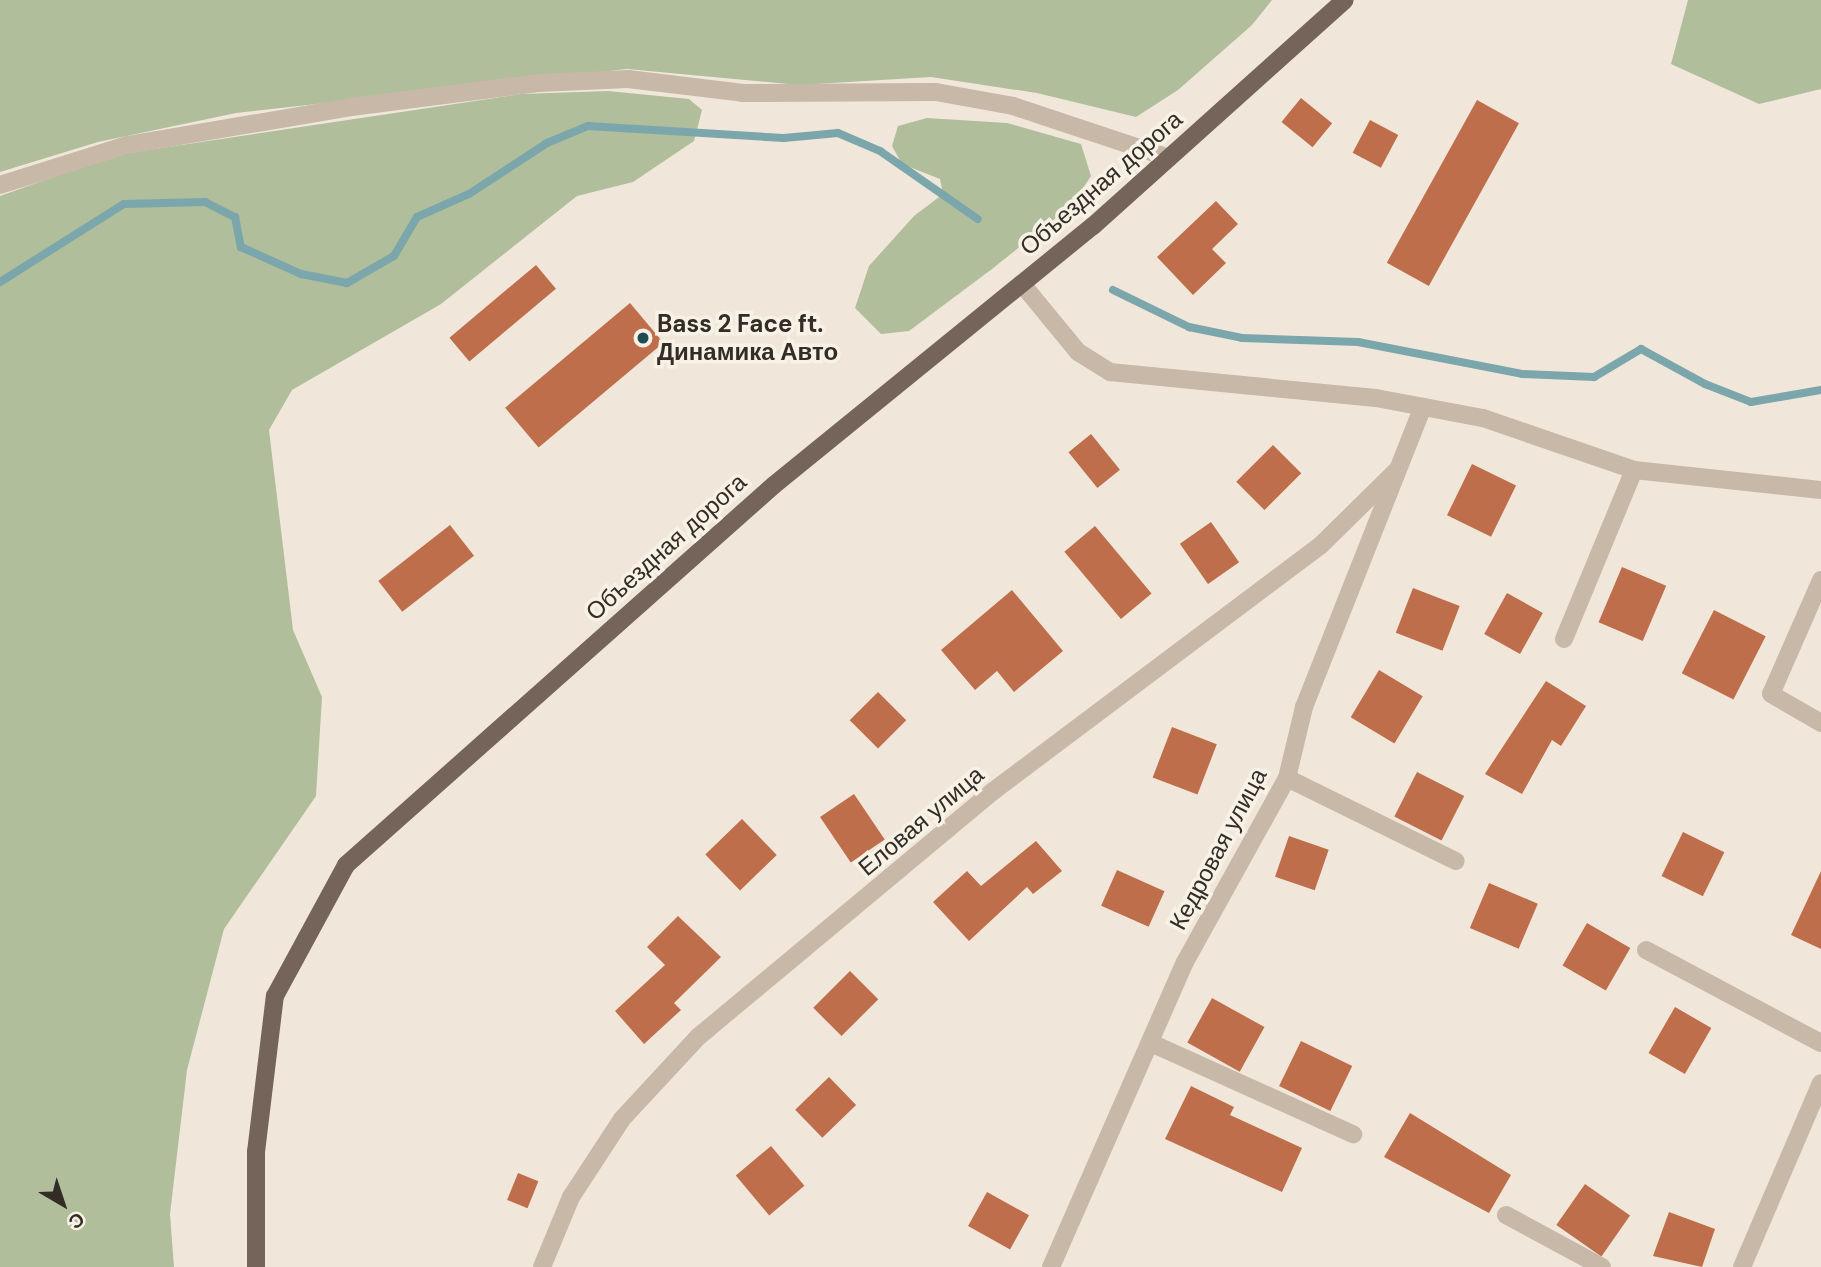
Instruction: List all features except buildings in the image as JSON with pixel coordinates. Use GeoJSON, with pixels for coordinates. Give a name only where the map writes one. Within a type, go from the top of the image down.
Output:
{"type":"FeatureCollection","features":[{"type":"Feature","properties":{"kind":"main road","name":"Объездная дорога"},"geometry":{"type":"LineString","coordinates":[[256,1267],[256,1153],[275,996],[346,865],[774,485],[1022,284],[1169,158],[1345,0]]}},
{"type":"Feature","properties":{"kind":"street"},"geometry":{"type":"LineString","coordinates":[[0,185],[127,145],[351,107],[539,83],[628,79],[743,93],[936,92],[1013,106],[1169,158]]}},
{"type":"Feature","properties":{"kind":"street"},"geometry":{"type":"LineString","coordinates":[[1022,284],[1078,352],[1110,372],[1305,388],[1423,407],[1483,418],[1634,470],[1821,490]]}},
{"type":"Feature","properties":{"kind":"street","name":"Кедровая улица"},"geometry":{"type":"LineString","coordinates":[[1051,1267],[1185,962],[1287,778],[1304,707],[1423,407]]}},
{"type":"Feature","properties":{"kind":"street","name":"Еловая улица"},"geometry":{"type":"LineString","coordinates":[[542,1267],[571,1197],[622,1119],[698,1037],[992,792],[1321,545],[1397,470]]}},
{"type":"Feature","properties":{"kind":"street"},"geometry":{"type":"LineString","coordinates":[[1564,639],[1634,470]]}},
{"type":"Feature","properties":{"kind":"street"},"geometry":{"type":"LineString","coordinates":[[1821,580],[1771,694],[1821,723]]}},
{"type":"Feature","properties":{"kind":"street"},"geometry":{"type":"LineString","coordinates":[[1287,778],[1456,861]]}},
{"type":"Feature","properties":{"kind":"street"},"geometry":{"type":"LineString","coordinates":[[1646,950],[1821,1043]]}},
{"type":"Feature","properties":{"kind":"street"},"geometry":{"type":"LineString","coordinates":[[1150,1042],[1353,1134]]}},
{"type":"Feature","properties":{"kind":"street"},"geometry":{"type":"LineString","coordinates":[[1742,1267],[1821,1083]]}},
{"type":"Feature","properties":{"kind":"street"},"geometry":{"type":"LineString","coordinates":[[1506,1214],[1602,1267]]}},
{"type":"Feature","properties":{"kind":"green space"},"geometry":{"type":"Polygon","coordinates":[[[0,0],[1272,0],[1252,25],[1178,90],[1136,117],[1037,93],[931,77],[799,85],[627,69],[236,113],[98,142],[0,172],[0,0]]]}},
{"type":"Feature","properties":{"kind":"green space"},"geometry":{"type":"Polygon","coordinates":[[[1688,0],[1821,0],[1821,89],[1759,104],[1671,64],[1688,0]]]}},
{"type":"Feature","properties":{"kind":"green space"},"geometry":{"type":"Polygon","coordinates":[[[608,91],[689,99],[702,110],[694,141],[633,182],[577,196],[441,304],[292,390],[269,430],[293,630],[322,697],[316,796],[224,929],[187,1070],[170,1214],[174,1267],[0,1267],[0,196],[115,155],[521,94],[608,91]]]}},
{"type":"Feature","properties":{"kind":"green space"},"geometry":{"type":"Polygon","coordinates":[[[927,118],[1007,123],[1081,144],[1091,176],[1071,206],[992,269],[909,331],[881,334],[855,308],[869,266],[914,216],[943,194],[940,179],[902,164],[892,146],[898,126],[927,118]]]}},
{"type":"Feature","properties":{"kind":"waterway"},"geometry":{"type":"LineString","coordinates":[[0,282],[124,204],[205,202],[235,217],[241,247],[301,274],[347,283],[394,256],[417,217],[469,194],[547,143],[588,126],[784,138],[838,133],[880,151],[978,219]]}},
{"type":"Feature","properties":{"kind":"waterway"},"geometry":{"type":"LineString","coordinates":[[1113,290],[1189,327],[1242,338],[1358,342],[1522,374],[1594,377],[1641,349],[1705,384],[1751,402],[1821,390]]}},
{"type":"Feature","properties":{"kind":"place","name":"Bass 2 Face ft. Динамика Авто"},"geometry":{"type":"Point","coordinates":[643,338]}}]}
